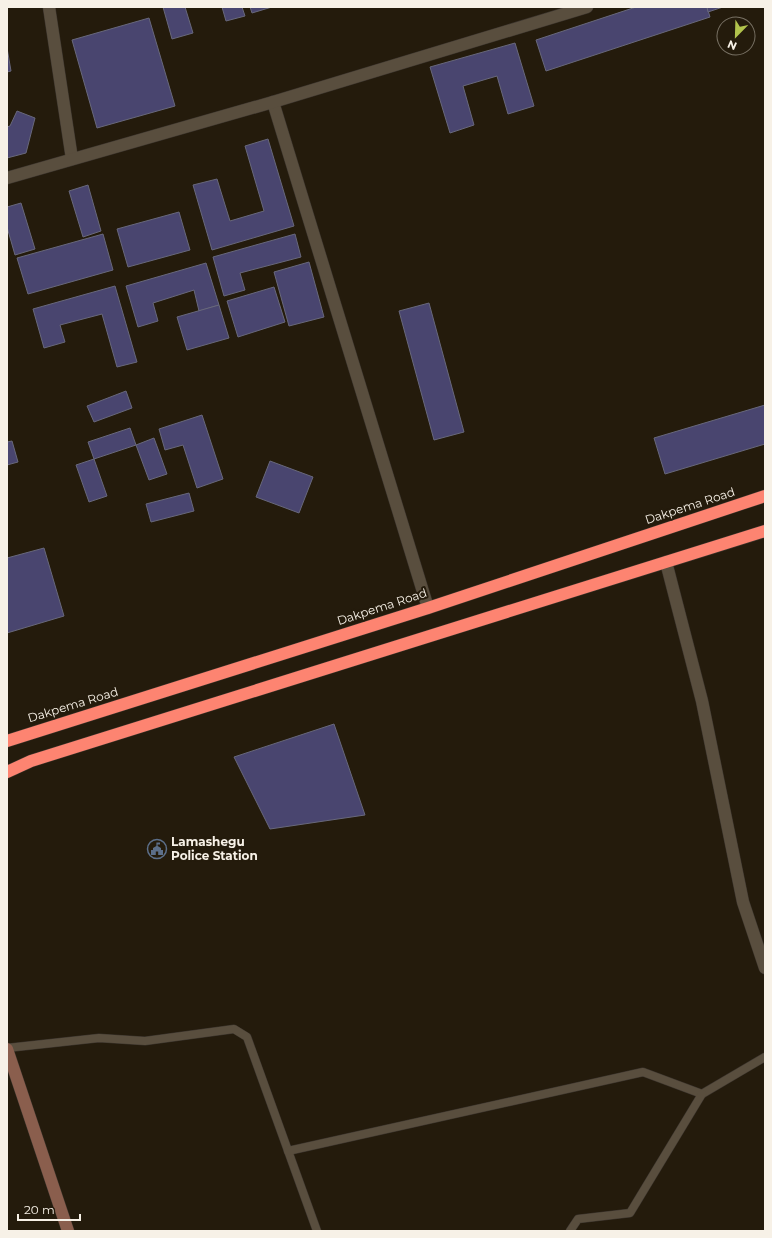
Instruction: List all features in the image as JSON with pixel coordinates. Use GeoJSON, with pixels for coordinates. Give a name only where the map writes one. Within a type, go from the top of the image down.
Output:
{"type":"FeatureCollection","features":[{"type":"Feature","properties":{"kind":"highway","name":"Dakpema Road"},"geometry":{"type":"LineString","coordinates":[[7,740],[428,608],[765,496]]}},
{"type":"Feature","properties":{"kind":"highway"},"geometry":{"type":"LineString","coordinates":[[7,772],[32,761],[765,531]]}},
{"type":"Feature","properties":{"kind":"street"},"geometry":{"type":"LineString","coordinates":[[49,7],[72,159]]}},
{"type":"Feature","properties":{"kind":"street"},"geometry":{"type":"LineString","coordinates":[[7,178],[273,102],[587,7]]}},
{"type":"Feature","properties":{"kind":"street"},"geometry":{"type":"LineString","coordinates":[[273,102],[428,608]]}},
{"type":"Feature","properties":{"kind":"street"},"geometry":{"type":"LineString","coordinates":[[666,562],[702,701],[743,902],[765,968]]}},
{"type":"Feature","properties":{"kind":"street"},"geometry":{"type":"LineString","coordinates":[[7,1048],[68,1231]]}},
{"type":"Feature","properties":{"kind":"lane"},"geometry":{"type":"LineString","coordinates":[[7,1048],[99,1038],[145,1040],[234,1029],[247,1037],[317,1231]]}},
{"type":"Feature","properties":{"kind":"lane"},"geometry":{"type":"LineString","coordinates":[[570,1231],[578,1219],[630,1213],[702,1094],[765,1057]]}},
{"type":"Feature","properties":{"kind":"lane"},"geometry":{"type":"LineString","coordinates":[[288,1151],[643,1072],[702,1094]]}},
{"type":"Feature","properties":{"kind":"building"},"geometry":{"type":"Polygon","coordinates":[[[163,7],[185,7],[193,33],[172,39],[163,7]]]}},
{"type":"Feature","properties":{"kind":"building"},"geometry":{"type":"Polygon","coordinates":[[[222,7],[242,7],[245,16],[226,21],[222,7]]]}},
{"type":"Feature","properties":{"kind":"building"},"geometry":{"type":"Polygon","coordinates":[[[250,7],[272,7],[252,13],[250,7]]]}},
{"type":"Feature","properties":{"kind":"building"},"geometry":{"type":"Polygon","coordinates":[[[636,7],[707,7],[710,17],[546,71],[536,40],[636,7]]]}},
{"type":"Feature","properties":{"kind":"building"},"geometry":{"type":"Polygon","coordinates":[[[707,7],[723,7],[708,12],[707,7]]]}},
{"type":"Feature","properties":{"kind":"building"},"geometry":{"type":"Polygon","coordinates":[[[149,18],[175,106],[97,128],[72,40],[149,18]]]}},
{"type":"Feature","properties":{"kind":"building"},"geometry":{"type":"Polygon","coordinates":[[[515,43],[534,106],[508,114],[497,76],[463,86],[474,125],[450,133],[430,67],[515,43]]]}},
{"type":"Feature","properties":{"kind":"building"},"geometry":{"type":"Polygon","coordinates":[[[7,48],[11,71],[7,72],[7,48]]]}},
{"type":"Feature","properties":{"kind":"building"},"geometry":{"type":"Polygon","coordinates":[[[17,111],[35,118],[26,153],[7,158],[7,127],[10,126],[17,111]]]}},
{"type":"Feature","properties":{"kind":"building"},"geometry":{"type":"Polygon","coordinates":[[[268,139],[294,226],[212,250],[193,185],[217,179],[230,221],[264,211],[245,146],[268,139]]]}},
{"type":"Feature","properties":{"kind":"building"},"geometry":{"type":"Polygon","coordinates":[[[88,185],[101,231],[83,237],[69,191],[88,185]]]}},
{"type":"Feature","properties":{"kind":"building"},"geometry":{"type":"Polygon","coordinates":[[[21,203],[35,249],[15,255],[7,227],[7,207],[21,203]]]}},
{"type":"Feature","properties":{"kind":"building"},"geometry":{"type":"Polygon","coordinates":[[[179,212],[190,250],[128,267],[117,229],[179,212]]]}},
{"type":"Feature","properties":{"kind":"building"},"geometry":{"type":"Polygon","coordinates":[[[103,234],[113,270],[28,294],[17,258],[103,234]]]}},
{"type":"Feature","properties":{"kind":"building"},"geometry":{"type":"Polygon","coordinates":[[[295,234],[301,257],[240,273],[245,290],[224,296],[213,257],[295,234]]]}},
{"type":"Feature","properties":{"kind":"building"},"geometry":{"type":"Polygon","coordinates":[[[309,262],[324,317],[289,326],[274,272],[309,262]]]}},
{"type":"Feature","properties":{"kind":"building"},"geometry":{"type":"Polygon","coordinates":[[[206,263],[219,305],[199,311],[194,290],[153,303],[158,321],[138,327],[126,286],[206,263]]]}},
{"type":"Feature","properties":{"kind":"building"},"geometry":{"type":"Polygon","coordinates":[[[115,286],[137,362],[117,367],[102,314],[60,325],[65,342],[44,348],[33,309],[115,286]]]}},
{"type":"Feature","properties":{"kind":"building"},"geometry":{"type":"Polygon","coordinates":[[[274,287],[285,322],[238,337],[227,301],[274,287]]]}},
{"type":"Feature","properties":{"kind":"building"},"geometry":{"type":"Polygon","coordinates":[[[429,303],[464,432],[434,440],[399,311],[429,303]]]}},
{"type":"Feature","properties":{"kind":"building"},"geometry":{"type":"Polygon","coordinates":[[[219,305],[229,338],[187,350],[177,317],[219,305]]]}},
{"type":"Feature","properties":{"kind":"building"},"geometry":{"type":"Polygon","coordinates":[[[126,391],[132,408],[94,422],[87,406],[126,391]]]}},
{"type":"Feature","properties":{"kind":"building"},"geometry":{"type":"Polygon","coordinates":[[[765,405],[765,444],[665,474],[654,438],[765,405]]]}},
{"type":"Feature","properties":{"kind":"building"},"geometry":{"type":"Polygon","coordinates":[[[202,415],[223,479],[197,488],[183,445],[165,450],[159,429],[202,415]]]}},
{"type":"Feature","properties":{"kind":"building"},"geometry":{"type":"Polygon","coordinates":[[[130,428],[136,445],[94,459],[88,442],[130,428]]]}},
{"type":"Feature","properties":{"kind":"building"},"geometry":{"type":"Polygon","coordinates":[[[154,438],[167,474],[149,480],[136,445],[154,438]]]}},
{"type":"Feature","properties":{"kind":"building"},"geometry":{"type":"Polygon","coordinates":[[[12,441],[18,462],[7,465],[7,442],[12,441]]]}},
{"type":"Feature","properties":{"kind":"building"},"geometry":{"type":"Polygon","coordinates":[[[94,459],[107,496],[89,502],[76,465],[94,459]]]}},
{"type":"Feature","properties":{"kind":"building"},"geometry":{"type":"Polygon","coordinates":[[[270,461],[313,477],[299,513],[256,497],[270,461]]]}},
{"type":"Feature","properties":{"kind":"building"},"geometry":{"type":"Polygon","coordinates":[[[189,493],[194,511],[151,522],[146,504],[189,493]]]}},
{"type":"Feature","properties":{"kind":"building"},"geometry":{"type":"Polygon","coordinates":[[[44,548],[64,616],[7,633],[7,558],[44,548]]]}},
{"type":"Feature","properties":{"kind":"building"},"geometry":{"type":"Polygon","coordinates":[[[334,724],[365,815],[270,829],[234,757],[334,724]]]}},
{"type":"Feature","properties":{"kind":"place","name":"Lamashegu Police Station"},"geometry":{"type":"Point","coordinates":[157,849]}}]}
